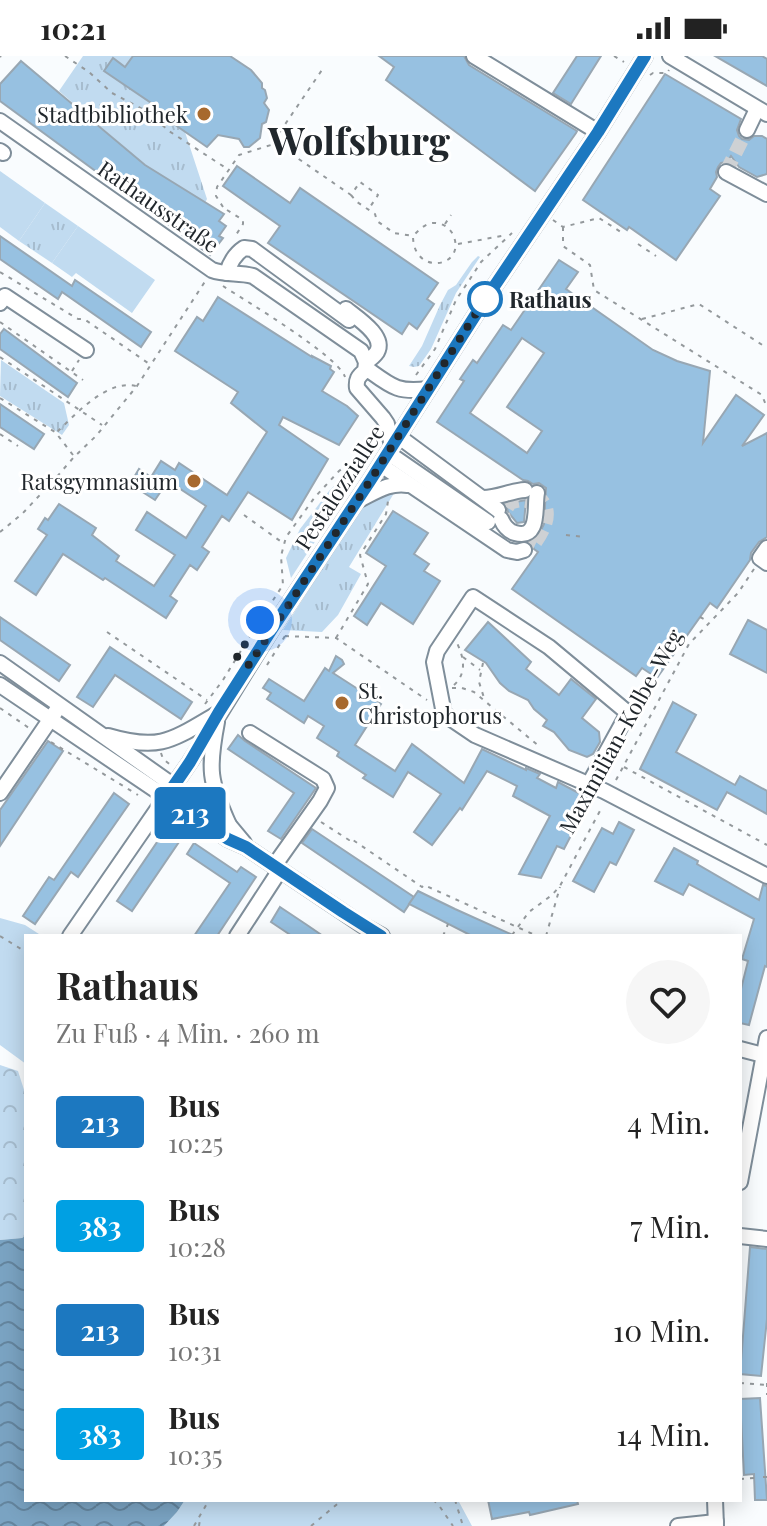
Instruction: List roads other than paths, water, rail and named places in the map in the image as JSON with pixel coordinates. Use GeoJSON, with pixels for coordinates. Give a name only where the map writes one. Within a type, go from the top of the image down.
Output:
{"type":"FeatureCollection","features":[{"type":"Feature","properties":{"kind":"street"},"geometry":{"type":"LineString","coordinates":[[474,56],[598,132]]}},
{"type":"Feature","properties":{"kind":"street","name":"Pestalozziallee"},"geometry":{"type":"LineString","coordinates":[[71,934],[190,762],[249,665],[645,56]]}},
{"type":"Feature","properties":{"kind":"street"},"geometry":{"type":"LineString","coordinates":[[670,56],[762,112],[747,130]]}},
{"type":"Feature","properties":{"kind":"street","name":"Rathausstraße"},"geometry":{"type":"LineString","coordinates":[[0,121],[216,273],[253,276],[361,351],[366,367],[396,389],[428,389]]}},
{"type":"Feature","properties":{"kind":"street"},"geometry":{"type":"LineString","coordinates":[[726,172],[767,194]]}},
{"type":"Feature","properties":{"kind":"street"},"geometry":{"type":"LineString","coordinates":[[216,273],[229,264],[238,251],[252,249],[349,320]]}},
{"type":"Feature","properties":{"kind":"street"},"geometry":{"type":"LineString","coordinates":[[297,274],[354,315],[377,337],[379,348],[359,375],[357,388],[387,424],[390,450],[413,486],[507,550],[524,550]]}},
{"type":"Feature","properties":{"kind":"street"},"geometry":{"type":"LineString","coordinates":[[0,303],[5,296],[86,350]]}},
{"type":"Feature","properties":{"kind":"street"},"geometry":{"type":"LineString","coordinates":[[390,450],[482,498],[511,531],[517,534],[534,526],[535,504],[531,492],[513,491],[498,498],[482,498]]}},
{"type":"Feature","properties":{"kind":"street"},"geometry":{"type":"LineString","coordinates":[[390,450],[496,517]]}},
{"type":"Feature","properties":{"kind":"street"},"geometry":{"type":"LineString","coordinates":[[357,501],[389,485],[413,486]]}},
{"type":"Feature","properties":{"kind":"street"},"geometry":{"type":"LineString","coordinates":[[589,784],[628,713],[549,647],[473,597],[437,651],[434,662],[444,714],[475,735],[609,793],[767,876]]}},
{"type":"Feature","properties":{"kind":"street"},"geometry":{"type":"LineString","coordinates":[[0,663],[103,734],[228,839],[246,847],[379,934]]}},
{"type":"Feature","properties":{"kind":"street"},"geometry":{"type":"LineString","coordinates":[[0,685],[169,792],[229,825]]}},
{"type":"Feature","properties":{"kind":"street"},"geometry":{"type":"LineString","coordinates":[[0,793],[60,705]]}},
{"type":"Feature","properties":{"kind":"street"},"geometry":{"type":"LineString","coordinates":[[103,734],[132,743],[158,743],[180,735],[219,712]]}},
{"type":"Feature","properties":{"kind":"street"},"geometry":{"type":"LineString","coordinates":[[219,712],[211,752],[212,784],[229,825],[246,847]]}},
{"type":"Feature","properties":{"kind":"street"},"geometry":{"type":"LineString","coordinates":[[238,934],[327,788],[323,779],[250,733]]}},
{"type":"Feature","properties":{"kind":"street"},"geometry":{"type":"LineString","coordinates":[[742,1172],[767,1038]]}},
{"type":"Feature","properties":{"kind":"street"},"geometry":{"type":"LineString","coordinates":[[742,1049],[765,1055]]}},
{"type":"Feature","properties":{"kind":"street"},"geometry":{"type":"LineString","coordinates":[[742,1236],[767,1239]]}},
{"type":"Feature","properties":{"kind":"street"},"geometry":{"type":"LineString","coordinates":[[678,1526],[716,1524],[715,1502]]}},
{"type":"Feature","properties":{"kind":"water"},"geometry":{"type":"Polygon","coordinates":[[[24,1236],[24,1502],[184,1502],[164,1526],[0,1526],[0,1240],[24,1236]]]}},
{"type":"Feature","properties":{"kind":"tunnel"},"geometry":{"type":"LineString","coordinates":[[726,172],[747,130]]}},
{"type":"Feature","properties":{"kind":"tunnel"},"geometry":{"type":"LineString","coordinates":[[533,494],[547,511],[545,524],[534,544]]}},
{"type":"Feature","properties":{"kind":"tunnel"},"geometry":{"type":"LineString","coordinates":[[506,527],[503,514],[510,503],[530,502],[536,515],[535,524],[524,550]]}},
{"type":"Feature","properties":{"kind":"place","name":"Stadtbibliothek"},"geometry":{"type":"Point","coordinates":[204,114]}},
{"type":"Feature","properties":{"kind":"place","name":"Rathaus"},"geometry":{"type":"Point","coordinates":[485,299]}},
{"type":"Feature","properties":{"kind":"place","name":"Ratsgymnasium"},"geometry":{"type":"Point","coordinates":[194,481]}},
{"type":"Feature","properties":{"kind":"place","name":"St. Christophorus"},"geometry":{"type":"Point","coordinates":[342,703]}},
{"type":"Feature","properties":{"kind":"district","name":"Wolfsburg"},"geometry":{"type":"Point","coordinates":[359,139]}}]}
